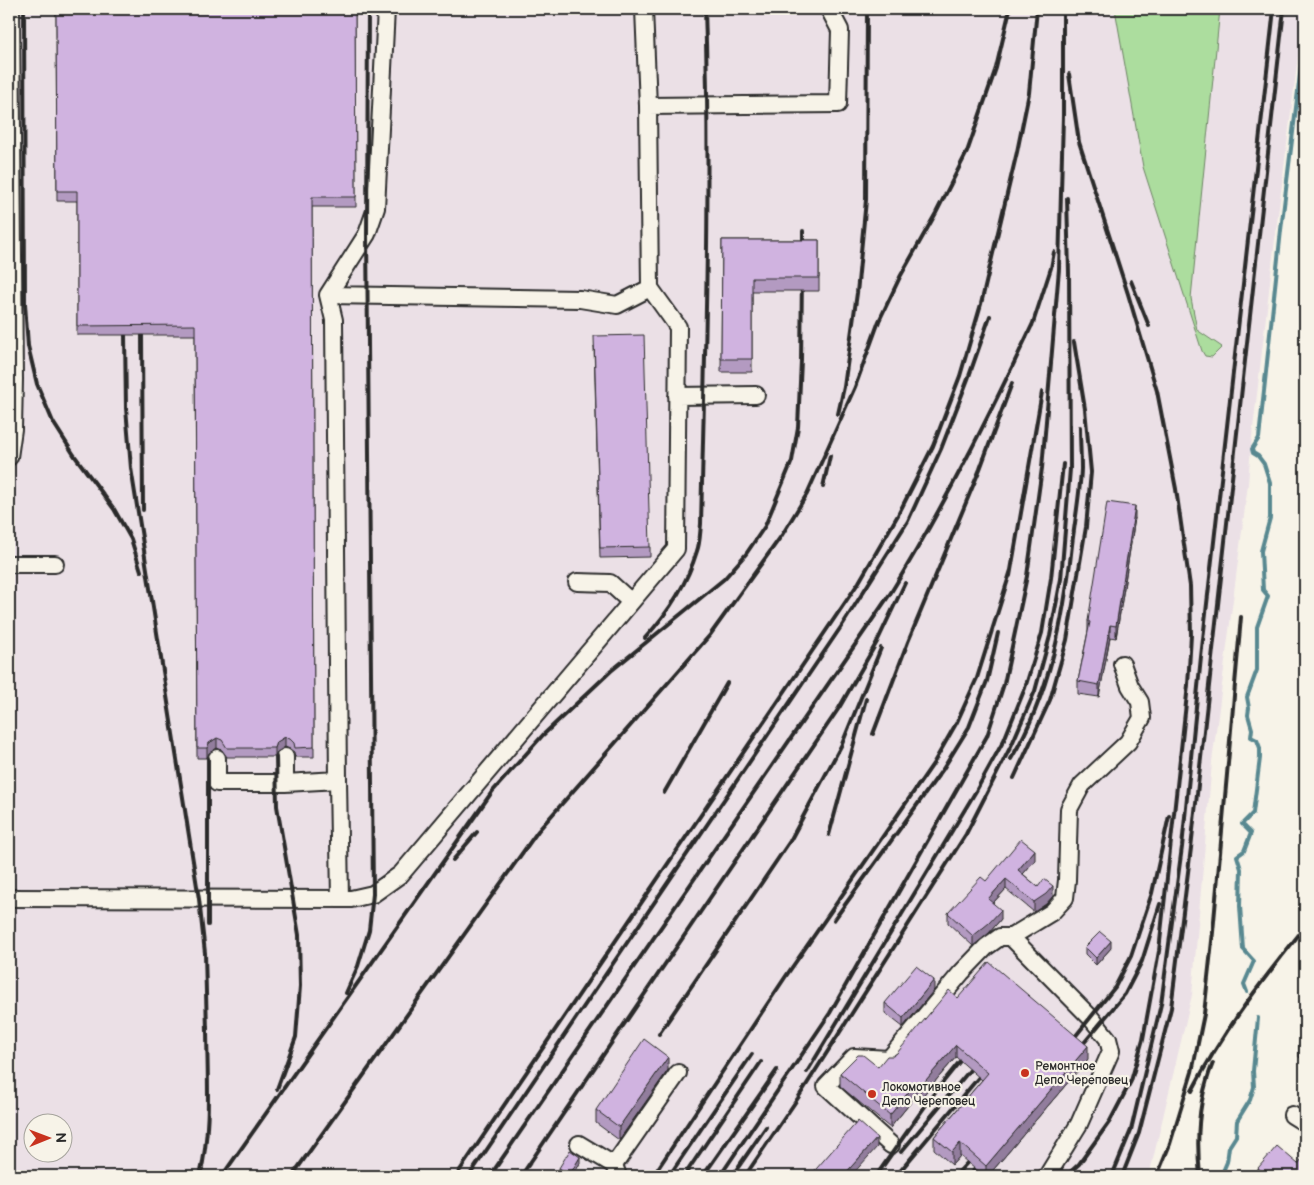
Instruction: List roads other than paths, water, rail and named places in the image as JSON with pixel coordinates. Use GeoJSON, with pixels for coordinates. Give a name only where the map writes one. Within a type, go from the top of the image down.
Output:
{"type":"FeatureCollection","features":[{"type":"Feature","properties":{"kind":"street"},"geometry":{"type":"LineString","coordinates":[[9,457],[13,429],[14,389],[10,191],[11,9]]}},
{"type":"Feature","properties":{"kind":"street"},"geometry":{"type":"LineString","coordinates":[[340,899],[334,320],[328,295],[367,234],[376,208],[386,9]]}},
{"type":"Feature","properties":{"kind":"street"},"geometry":{"type":"LineString","coordinates":[[9,898],[351,899],[373,894],[401,874],[676,549],[678,327],[650,288],[648,106],[644,9]]}},
{"type":"Feature","properties":{"kind":"street"},"geometry":{"type":"LineString","coordinates":[[648,106],[838,104],[840,30],[829,9]]}},
{"type":"Feature","properties":{"kind":"street"},"geometry":{"type":"LineString","coordinates":[[328,295],[580,299],[617,305],[650,288]]}},
{"type":"Feature","properties":{"kind":"street"},"geometry":{"type":"LineString","coordinates":[[677,396],[756,395]]}},
{"type":"Feature","properties":{"kind":"street"},"geometry":{"type":"LineString","coordinates":[[9,564],[55,564]]}},
{"type":"Feature","properties":{"kind":"street"},"geometry":{"type":"LineString","coordinates":[[577,582],[610,583],[631,602]]}},
{"type":"Feature","properties":{"kind":"street"},"geometry":{"type":"LineString","coordinates":[[891,1145],[826,1086],[854,1057],[889,1059],[986,946],[1000,937],[1011,937],[1052,912],[1065,898],[1068,809],[1082,785],[1128,742],[1142,718],[1140,702],[1130,686],[1122,664]]}},
{"type":"Feature","properties":{"kind":"street"},"geometry":{"type":"LineString","coordinates":[[285,757],[285,783]]}},
{"type":"Feature","properties":{"kind":"street"},"geometry":{"type":"LineString","coordinates":[[217,758],[217,783],[285,783],[338,780]]}},
{"type":"Feature","properties":{"kind":"street"},"geometry":{"type":"LineString","coordinates":[[1011,937],[1091,1018],[1108,1039],[1111,1051],[1080,1124],[1047,1176]]}},
{"type":"Feature","properties":{"kind":"street"},"geometry":{"type":"LineString","coordinates":[[579,1144],[616,1170],[678,1073]]}},
{"type":"Feature","properties":{"kind":"waterway"},"geometry":{"type":"LineString","coordinates":[[1247,992],[1244,984],[1254,961],[1243,949],[1240,906],[1241,869],[1237,856],[1244,851],[1251,833],[1242,824],[1253,813],[1260,758],[1260,748],[1257,740],[1251,737],[1252,729],[1248,715],[1247,697],[1257,670],[1257,627],[1268,596],[1263,590],[1261,551],[1270,518],[1270,483],[1264,464],[1253,453],[1252,449],[1259,438],[1281,230],[1305,34]]}},
{"type":"Feature","properties":{"kind":"waterway"},"geometry":{"type":"LineString","coordinates":[[1221,1176],[1227,1162],[1229,1147],[1236,1136],[1237,1121],[1250,1100],[1254,1087],[1253,1071],[1258,1018]]}},
{"type":"Feature","properties":{"kind":"railway"},"geometry":{"type":"LineString","coordinates":[[24,9],[25,304],[28,346],[37,384],[53,422],[74,455],[114,509],[131,539],[141,571]]}},
{"type":"Feature","properties":{"kind":"railway"},"geometry":{"type":"LineString","coordinates":[[346,993],[358,966],[369,930],[373,894],[367,234],[368,9]]}},
{"type":"Feature","properties":{"kind":"railway"},"geometry":{"type":"LineString","coordinates":[[645,638],[669,608],[688,575],[698,548],[701,524],[706,331],[707,73],[705,9]]}},
{"type":"Feature","properties":{"kind":"railway"},"geometry":{"type":"LineString","coordinates":[[838,414],[844,387],[857,293],[866,200],[867,9]]}},
{"type":"Feature","properties":{"kind":"railway"},"geometry":{"type":"LineString","coordinates":[[292,1176],[538,831],[710,635],[782,535],[807,494],[855,387],[879,321],[900,277],[967,152],[996,68],[1010,9]]}},
{"type":"Feature","properties":{"kind":"railway"},"geometry":{"type":"LineString","coordinates":[[456,1176],[859,582],[898,515],[933,446],[960,376],[981,304],[1029,93],[1037,9]]}},
{"type":"Feature","properties":{"kind":"railway"},"geometry":{"type":"LineString","coordinates":[[720,1176],[830,1013],[987,736],[1004,684],[1027,576],[1042,468],[1059,269],[1063,116],[1063,9]]}},
{"type":"Feature","properties":{"kind":"railway"},"geometry":{"type":"LineString","coordinates":[[1112,1176],[1131,1130],[1161,1004],[1182,847],[1201,657],[1274,9]]}},
{"type":"Feature","properties":{"kind":"railway"},"geometry":{"type":"LineString","coordinates":[[1122,1176],[1139,1133],[1171,1008],[1191,848],[1284,9]]}},
{"type":"Feature","properties":{"kind":"railway"},"geometry":{"type":"LineString","coordinates":[[1066,1176],[1079,1164],[1110,1121],[1131,1081],[1143,1039],[1159,951],[1188,685],[1191,635],[1190,586],[1176,489],[1157,391],[1079,142],[1069,74]]}},
{"type":"Feature","properties":{"kind":"railway"},"geometry":{"type":"LineString","coordinates":[[745,1176],[798,1098],[966,834],[1012,744],[1035,691],[1050,636],[1061,579],[1070,469],[1067,198]]}},
{"type":"Feature","properties":{"kind":"railway"},"geometry":{"type":"LineString","coordinates":[[803,231],[803,255]]}},
{"type":"Feature","properties":{"kind":"railway"},"geometry":{"type":"LineString","coordinates":[[1032,326],[1051,268],[1054,252]]}},
{"type":"Feature","properties":{"kind":"railway"},"geometry":{"type":"LineString","coordinates":[[222,1176],[492,792],[543,735],[611,671],[724,579],[746,554],[765,526],[792,461],[798,427],[802,277]]}},
{"type":"Feature","properties":{"kind":"railway"},"geometry":{"type":"LineString","coordinates":[[1131,281],[1149,326]]}},
{"type":"Feature","properties":{"kind":"railway"},"geometry":{"type":"LineString","coordinates":[[469,1176],[843,624],[908,521],[941,449],[990,316]]}},
{"type":"Feature","properties":{"kind":"railway"},"geometry":{"type":"LineString","coordinates":[[490,1176],[890,594],[966,460],[1034,321]]}},
{"type":"Feature","properties":{"kind":"railway"},"geometry":{"type":"LineString","coordinates":[[125,335],[126,408],[131,468],[199,899],[205,953],[207,1031]]}},
{"type":"Feature","properties":{"kind":"railway"},"geometry":{"type":"LineString","coordinates":[[142,335],[143,510]]}},
{"type":"Feature","properties":{"kind":"railway"},"geometry":{"type":"LineString","coordinates":[[1014,778],[1050,700],[1067,640],[1086,527],[1091,472],[1085,409],[1074,342]]}},
{"type":"Feature","properties":{"kind":"railway"},"geometry":{"type":"LineString","coordinates":[[873,734],[908,642],[980,469],[1012,383]]}},
{"type":"Feature","properties":{"kind":"railway"},"geometry":{"type":"LineString","coordinates":[[1010,576],[1042,392]]}},
{"type":"Feature","properties":{"kind":"railway"},"geometry":{"type":"LineString","coordinates":[[1011,759],[1036,709],[1053,655],[1065,601],[1080,488],[1080,427]]}},
{"type":"Feature","properties":{"kind":"railway"},"geometry":{"type":"LineString","coordinates":[[823,487],[830,456]]}},
{"type":"Feature","properties":{"kind":"railway"},"geometry":{"type":"LineString","coordinates":[[807,1072],[976,791],[1004,740],[1025,688],[1042,633],[1051,578],[1063,464]]}},
{"type":"Feature","properties":{"kind":"railway"},"geometry":{"type":"LineString","coordinates":[[653,1176],[786,976],[933,764],[957,722],[977,678],[1011,570]]}},
{"type":"Feature","properties":{"kind":"railway"},"geometry":{"type":"LineString","coordinates":[[521,1176],[839,708],[877,642],[905,583]]}},
{"type":"Feature","properties":{"kind":"railway"},"geometry":{"type":"LineString","coordinates":[[1157,1176],[1170,1144],[1192,1072],[1204,1014],[1241,617]]}},
{"type":"Feature","properties":{"kind":"railway"},"geometry":{"type":"LineString","coordinates":[[834,920],[943,769],[969,727],[987,681],[998,633]]}},
{"type":"Feature","properties":{"kind":"railway"},"geometry":{"type":"LineString","coordinates":[[659,1034],[790,841],[842,744],[881,648]]}},
{"type":"Feature","properties":{"kind":"railway"},"geometry":{"type":"LineString","coordinates":[[664,793],[727,683]]}},
{"type":"Feature","properties":{"kind":"railway"},"geometry":{"type":"LineString","coordinates":[[829,835],[866,699]]}},
{"type":"Feature","properties":{"kind":"railway"},"geometry":{"type":"LineString","coordinates":[[276,757],[277,806],[299,935],[300,986],[296,1037],[277,1089]]}},
{"type":"Feature","properties":{"kind":"railway"},"geometry":{"type":"LineString","coordinates":[[208,758],[208,925]]}},
{"type":"Feature","properties":{"kind":"railway"},"geometry":{"type":"LineString","coordinates":[[1070,1043],[1115,987],[1131,956],[1152,893],[1169,816]]}},
{"type":"Feature","properties":{"kind":"railway"},"geometry":{"type":"LineString","coordinates":[[453,860],[477,832]]}},
{"type":"Feature","properties":{"kind":"railway"},"geometry":{"type":"LineString","coordinates":[[1078,1050],[1125,994],[1142,961],[1160,904]]}},
{"type":"Feature","properties":{"kind":"railway"},"geometry":{"type":"LineString","coordinates":[[1192,1091],[1230,1027],[1305,927]]}},
{"type":"Feature","properties":{"kind":"railway"},"geometry":{"type":"LineString","coordinates":[[200,1176],[204,1157],[207,1120],[207,1025]]}},
{"type":"Feature","properties":{"kind":"railway"},"geometry":{"type":"LineString","coordinates":[[669,1176],[752,1054]]}},
{"type":"Feature","properties":{"kind":"railway"},"geometry":{"type":"LineString","coordinates":[[876,1176],[935,1092],[960,1061]]}},
{"type":"Feature","properties":{"kind":"railway"},"geometry":{"type":"LineString","coordinates":[[684,1176],[761,1062]]}},
{"type":"Feature","properties":{"kind":"railway"},"geometry":{"type":"LineString","coordinates":[[1200,1176],[1199,1119],[1204,1090],[1213,1063]]}},
{"type":"Feature","properties":{"kind":"railway"},"geometry":{"type":"LineString","coordinates":[[703,1176],[777,1070]]}},
{"type":"Feature","properties":{"kind":"railway"},"geometry":{"type":"LineString","coordinates":[[901,1152],[970,1070]]}},
{"type":"Feature","properties":{"kind":"railway"},"geometry":{"type":"LineString","coordinates":[[896,1176],[979,1077]]}},
{"type":"Feature","properties":{"kind":"railway"},"geometry":{"type":"LineString","coordinates":[[732,1176],[766,1127]]}},
{"type":"Feature","properties":{"kind":"railway"},"geometry":{"type":"LineString","coordinates":[[955,1176],[967,1163]]}},
{"type":"Feature","properties":{"kind":"railway"},"geometry":{"type":"LineString","coordinates":[[970,1176],[975,1169]]}},
{"type":"Feature","properties":{"kind":"place","name":"Ремонтное Депо Череповец"},"geometry":{"type":"Point","coordinates":[1025,1073]}},
{"type":"Feature","properties":{"kind":"place","name":"Локомотивное Депо Череповец"},"geometry":{"type":"Point","coordinates":[872,1094]}}]}
